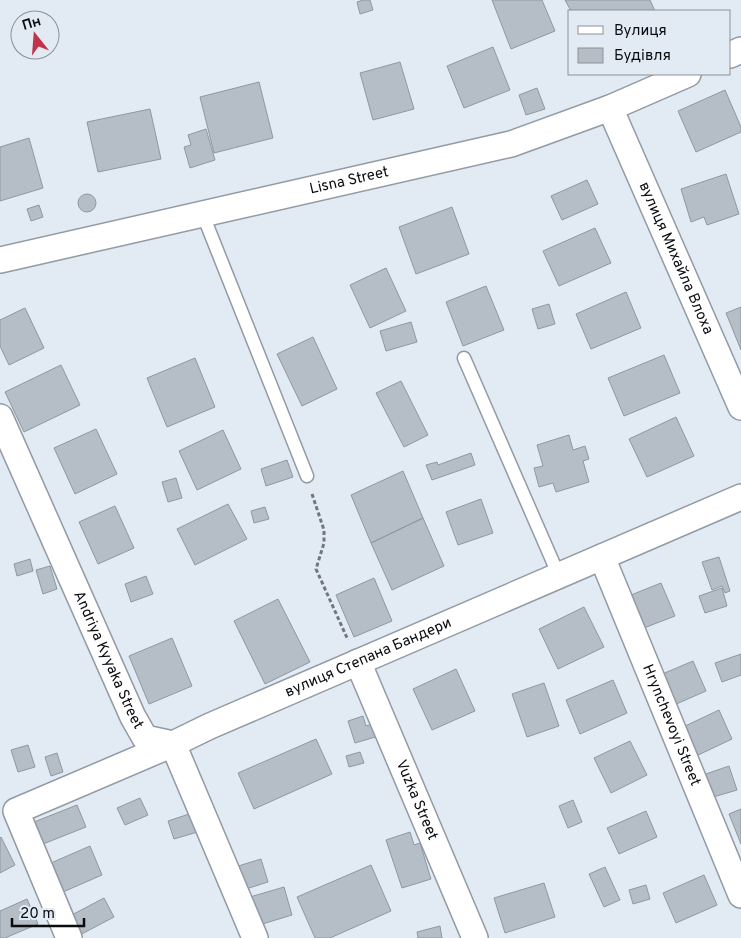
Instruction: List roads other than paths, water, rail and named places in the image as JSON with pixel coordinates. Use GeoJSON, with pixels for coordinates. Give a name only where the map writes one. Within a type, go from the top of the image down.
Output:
{"type":"FeatureCollection","features":[{"type":"Feature","properties":{"kind":"street","name":"Lisna Street"},"geometry":{"type":"LineString","coordinates":[[0,260],[511,144],[610,108],[686,75]]}},
{"type":"Feature","properties":{"kind":"street","name":"вулиця Михайла Влоха"},"geometry":{"type":"LineString","coordinates":[[610,108],[741,407]]}},
{"type":"Feature","properties":{"kind":"street","name":"Andriya Kyyaka Street"},"geometry":{"type":"LineString","coordinates":[[0,417],[133,717],[145,738],[173,744]]}},
{"type":"Feature","properties":{"kind":"street","name":"вулиця Степана Бандери"},"geometry":{"type":"LineString","coordinates":[[69,938],[16,811],[741,497]]}},
{"type":"Feature","properties":{"kind":"street","name":"Hrynchevoyi Street"},"geometry":{"type":"LineString","coordinates":[[602,557],[741,895]]}},
{"type":"Feature","properties":{"kind":"street","name":"Vuzka Street"},"geometry":{"type":"LineString","coordinates":[[358,662],[475,938]]}},
{"type":"Feature","properties":{"kind":"street"},"geometry":{"type":"LineString","coordinates":[[173,744],[255,938]]}},
{"type":"Feature","properties":{"kind":"lane"},"geometry":{"type":"LineString","coordinates":[[203,215],[307,476]]}},
{"type":"Feature","properties":{"kind":"lane"},"geometry":{"type":"LineString","coordinates":[[464,358],[559,576]]}}]}
